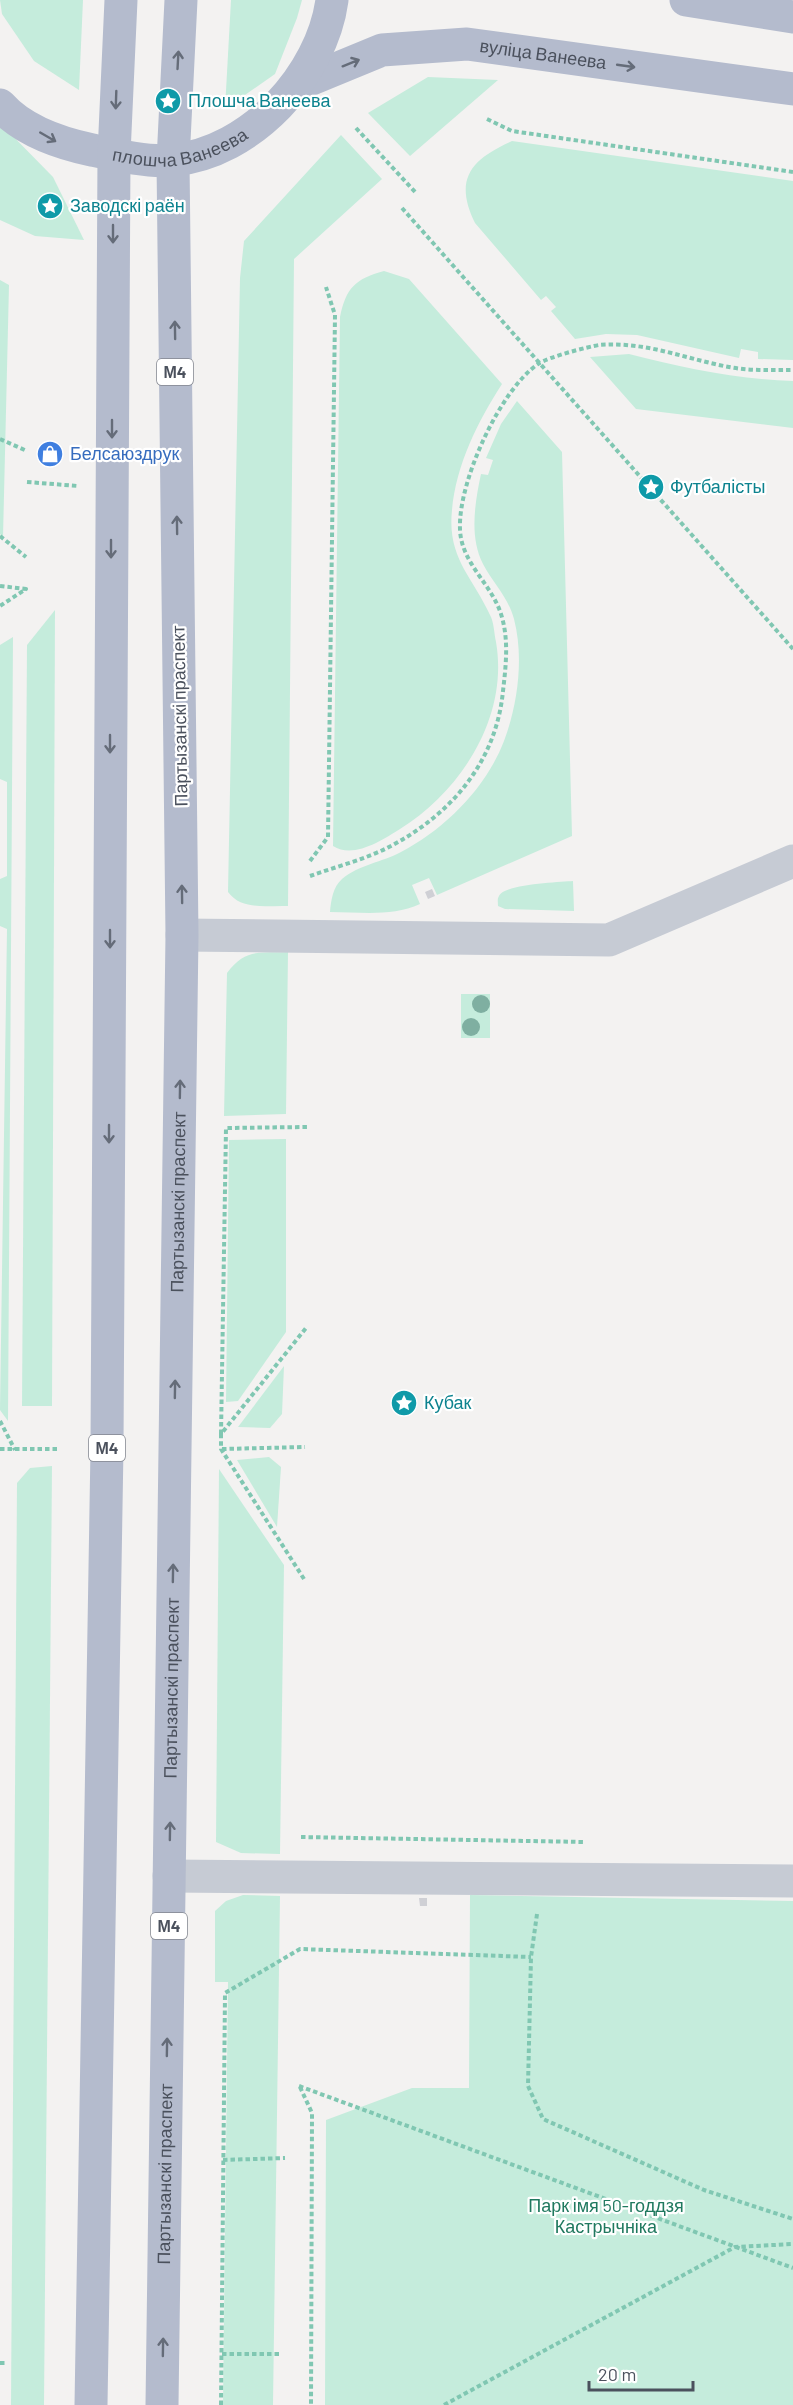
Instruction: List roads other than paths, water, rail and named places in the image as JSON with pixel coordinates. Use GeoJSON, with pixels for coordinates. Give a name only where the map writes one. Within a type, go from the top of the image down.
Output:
{"type":"FeatureCollection","features":[{"type":"Feature","properties":{"kind":"main road","name":"М4"},"geometry":{"type":"LineString","coordinates":[[91,2405],[107,1438],[114,154],[121,0]]}},
{"type":"Feature","properties":{"kind":"main road","name":"Партызанскі праспект"},"geometry":{"type":"LineString","coordinates":[[162,2405],[182,935],[172,160],[181,0]]}},
{"type":"Feature","properties":{"kind":"main road","name":"плошча Ванеева"},"geometry":{"type":"LineString","coordinates":[[0,105],[8,114],[57,143],[114,154],[172,160],[208,151],[242,135],[271,113],[297,86],[328,25],[332,0]]}},
{"type":"Feature","properties":{"kind":"main road"},"geometry":{"type":"LineString","coordinates":[[686,0],[793,17]]}},
{"type":"Feature","properties":{"kind":"main road","name":"вуліца Ванеева"},"geometry":{"type":"LineString","coordinates":[[297,86],[382,50],[467,44],[793,89]]}},
{"type":"Feature","properties":{"kind":"lane"},"geometry":{"type":"LineString","coordinates":[[182,935],[609,940],[793,861]]}},
{"type":"Feature","properties":{"kind":"lane"},"geometry":{"type":"LineString","coordinates":[[169,1876],[793,1881]]}},
{"type":"Feature","properties":{"kind":"place","name":"Плошча Ванеева"},"geometry":{"type":"Point","coordinates":[168,101]}},
{"type":"Feature","properties":{"kind":"place","name":"Заводскі раён"},"geometry":{"type":"Point","coordinates":[50,206]}},
{"type":"Feature","properties":{"kind":"place","name":"Белсаюздрук"},"geometry":{"type":"Point","coordinates":[50,454]}},
{"type":"Feature","properties":{"kind":"place","name":"Футбалісты"},"geometry":{"type":"Point","coordinates":[651,487]}},
{"type":"Feature","properties":{"kind":"place","name":"Кубак"},"geometry":{"type":"Point","coordinates":[404,1403]}},
{"type":"Feature","properties":{"kind":"park label","name":"Парк імя 50-годдзя Кастрычніка"},"geometry":{"type":"Point","coordinates":[606,2216]}}]}
